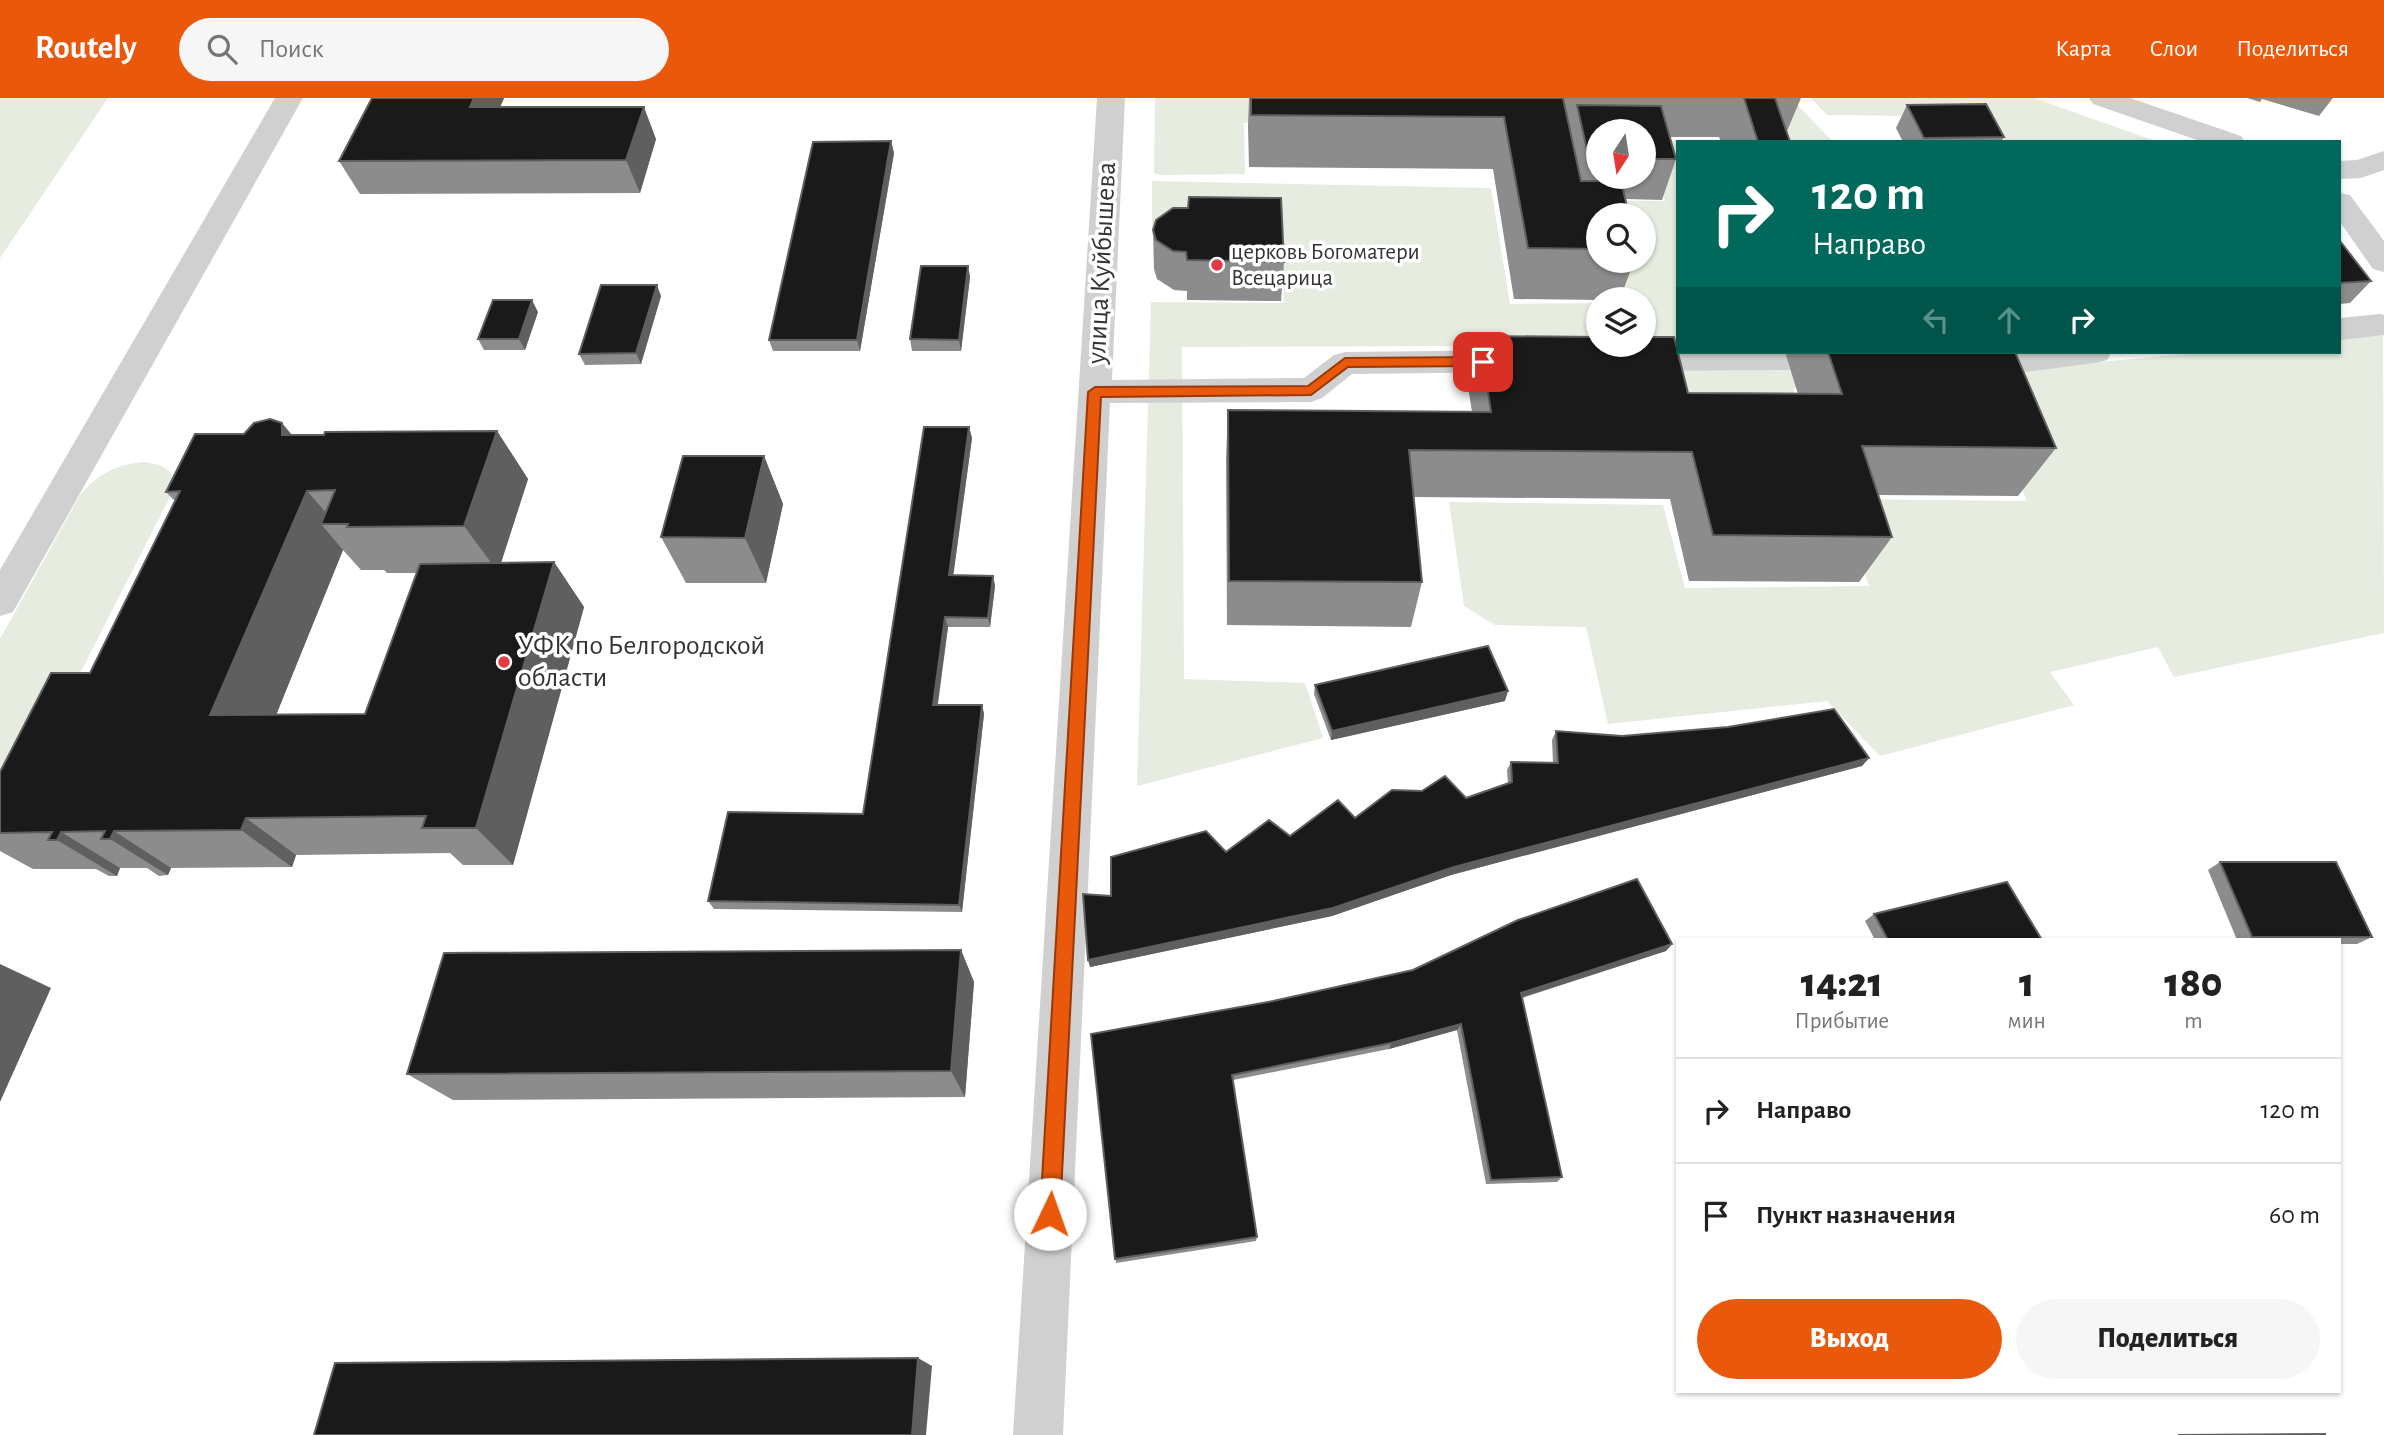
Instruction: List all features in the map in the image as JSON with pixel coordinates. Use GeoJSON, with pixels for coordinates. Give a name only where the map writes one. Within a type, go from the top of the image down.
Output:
{"type":"FeatureCollection","features":[{"type":"Feature","properties":{"kind":"street","name":"улица Куйбышева"},"geometry":{"type":"LineString","coordinates":[[1038,1435],[1111,98]]}},
{"type":"Feature","properties":{"kind":"street"},"geometry":{"type":"LineString","coordinates":[[2104,98],[2225,140]]}},
{"type":"Feature","properties":{"kind":"street"},"geometry":{"type":"LineString","coordinates":[[0,602],[279,101]]}},
{"type":"Feature","properties":{"kind":"street"},"geometry":{"type":"LineString","coordinates":[[2341,170],[2361,169],[2384,160]]}},
{"type":"Feature","properties":{"kind":"street"},"geometry":{"type":"LineString","coordinates":[[2341,203],[2384,262]]}},
{"type":"Feature","properties":{"kind":"street"},"geometry":{"type":"LineString","coordinates":[[2341,329],[2380,325]]}},
{"type":"Feature","properties":{"kind":"street"},"geometry":{"type":"LineString","coordinates":[[1931,360],[2000,361],[2075,354]]}},
{"type":"Feature","properties":{"kind":"street"},"geometry":{"type":"LineString","coordinates":[[1594,361],[1788,359]]}},
{"type":"Feature","properties":{"kind":"street"},"geometry":{"type":"LineString","coordinates":[[1095,392],[1311,390],[1345,363],[1552,361]]}},
{"type":"Feature","properties":{"kind":"shaded area"},"geometry":{"type":"Polygon","coordinates":[[[0,98],[108,98],[0,258],[0,98]]]}},
{"type":"Feature","properties":{"kind":"shaded area"},"geometry":{"type":"Polygon","coordinates":[[[1155,98],[1356,98],[1358,125],[1244,123],[1245,174],[1160,175],[1154,173],[1155,98]]]}},
{"type":"Feature","properties":{"kind":"shaded area"},"geometry":{"type":"Polygon","coordinates":[[[1811,98],[2034,98],[2152,140],[2004,140],[1992,117],[1827,115],[1811,98]]]}},
{"type":"Feature","properties":{"kind":"shaded area"},"geometry":{"type":"Polygon","coordinates":[[[1792,99],[1831,140],[1787,140],[1781,119],[1792,99]]]}},
{"type":"Feature","properties":{"kind":"shaded area"},"geometry":{"type":"Polygon","coordinates":[[[1656,140],[1676,140],[1676,354],[2095,354],[2100,362],[2185,354],[2341,354],[2341,339],[2383,334],[2384,633],[2174,677],[2158,647],[2050,672],[2074,705],[1880,756],[1827,701],[1608,724],[1586,627],[1495,625],[1464,606],[1449,502],[1663,505],[1685,588],[1869,586],[1841,499],[2027,501],[1979,388],[1793,388],[1810,440],[1658,385],[1464,384],[1458,346],[1182,347],[1184,679],[1305,683],[1323,738],[1137,786],[1151,302],[1284,303],[1282,236],[1152,235],[1152,181],[1491,188],[1510,304],[1586,303],[1586,357],[1656,357],[1656,287],[1620,287],[1617,273],[1656,273],[1656,203],[1586,203],[1586,210],[1561,200],[1665,201],[1656,167],[1656,140]]]}},
{"type":"Feature","properties":{"kind":"shaded area"},"geometry":{"type":"Polygon","coordinates":[[[144,462],[169,471],[172,481],[170,497],[0,830],[0,639],[80,495],[109,471],[144,462]]]}},
{"type":"Feature","properties":{"kind":"building"},"geometry":{"type":"Polygon","coordinates":[[[372,98],[474,98],[470,107],[644,107],[626,160],[339,161],[372,98]]]}},
{"type":"Feature","properties":{"kind":"building"},"geometry":{"type":"Polygon","coordinates":[[[1251,98],[1563,98],[1581,181],[1586,181],[1586,189],[1623,189],[1626,203],[1586,203],[1586,249],[1528,248],[1504,117],[1251,115],[1251,98]]]}},
{"type":"Feature","properties":{"kind":"building"},"geometry":{"type":"Polygon","coordinates":[[[1744,98],[1775,98],[1789,140],[1757,140],[1744,98]]]}},
{"type":"Feature","properties":{"kind":"building"},"geometry":{"type":"Polygon","coordinates":[[[1986,104],[2004,137],[1924,138],[1907,105],[1986,104]]]}},
{"type":"Feature","properties":{"kind":"building"},"geometry":{"type":"Polygon","coordinates":[[[1577,105],[1661,106],[1676,159],[1656,159],[1656,119],[1586,119],[1586,146],[1577,105]]]}},
{"type":"Feature","properties":{"kind":"building"},"geometry":{"type":"Polygon","coordinates":[[[891,141],[857,340],[769,340],[813,142],[891,141]]]}},
{"type":"Feature","properties":{"kind":"building"},"geometry":{"type":"Polygon","coordinates":[[[1189,197],[1281,198],[1284,262],[1187,260],[1186,252],[1173,251],[1156,240],[1153,230],[1156,220],[1173,208],[1188,208],[1189,197]]]}},
{"type":"Feature","properties":{"kind":"building"},"geometry":{"type":"Polygon","coordinates":[[[2341,242],[2371,281],[2341,283],[2341,242]]]}},
{"type":"Feature","properties":{"kind":"building"},"geometry":{"type":"Polygon","coordinates":[[[921,266],[968,266],[959,340],[910,339],[921,266]]]}},
{"type":"Feature","properties":{"kind":"building"},"geometry":{"type":"Polygon","coordinates":[[[601,285],[657,285],[636,353],[579,354],[601,285]]]}},
{"type":"Feature","properties":{"kind":"building"},"geometry":{"type":"Polygon","coordinates":[[[493,300],[532,300],[519,339],[478,339],[493,300]]]}},
{"type":"Feature","properties":{"kind":"building"},"geometry":{"type":"Polygon","coordinates":[[[1480,336],[1586,337],[1586,357],[1656,357],[1656,337],[1674,337],[1676,354],[1678,354],[1688,393],[1842,394],[1829,354],[2016,354],[2056,448],[1862,446],[1892,537],[1713,535],[1692,452],[1409,450],[1422,582],[1229,581],[1228,410],[1491,412],[1480,336]]]}},
{"type":"Feature","properties":{"kind":"building"},"geometry":{"type":"Polygon","coordinates":[[[270,419],[282,423],[282,435],[324,435],[325,432],[497,431],[464,526],[347,527],[348,524],[321,524],[335,490],[307,491],[210,715],[365,714],[420,564],[554,562],[476,828],[422,828],[426,816],[246,818],[241,830],[114,831],[110,839],[101,839],[105,831],[61,832],[57,840],[48,840],[52,832],[0,833],[0,772],[51,673],[90,673],[180,491],[166,492],[195,434],[244,434],[254,423],[270,419]]]}},
{"type":"Feature","properties":{"kind":"building"},"geometry":{"type":"Polygon","coordinates":[[[924,427],[969,427],[949,575],[993,576],[988,618],[945,617],[933,705],[982,705],[959,905],[708,901],[728,812],[863,814],[924,427]]]}},
{"type":"Feature","properties":{"kind":"building"},"geometry":{"type":"Polygon","coordinates":[[[683,456],[764,456],[745,538],[661,537],[683,456]]]}},
{"type":"Feature","properties":{"kind":"building"},"geometry":{"type":"Polygon","coordinates":[[[1488,646],[1508,691],[1332,731],[1315,685],[1488,646]]]}},
{"type":"Feature","properties":{"kind":"building"},"geometry":{"type":"Polygon","coordinates":[[[1834,709],[1869,758],[1454,867],[1333,908],[1088,960],[1083,894],[1111,896],[1111,857],[1206,831],[1226,852],[1269,820],[1290,836],[1338,800],[1355,818],[1392,790],[1422,791],[1445,776],[1466,798],[1512,782],[1511,762],[1558,763],[1556,731],[1622,736],[1728,727],[1834,709]]]}},
{"type":"Feature","properties":{"kind":"building"},"geometry":{"type":"Polygon","coordinates":[[[2220,862],[2336,862],[2372,937],[2252,937],[2220,862]]]}},
{"type":"Feature","properties":{"kind":"building"},"geometry":{"type":"Polygon","coordinates":[[[1637,879],[1672,944],[1521,993],[1562,1177],[1491,1180],[1461,1024],[1391,1043],[1232,1075],[1257,1237],[1115,1259],[1091,1034],[1273,1001],[1413,970],[1518,920],[1637,879]]]}},
{"type":"Feature","properties":{"kind":"building"},"geometry":{"type":"Polygon","coordinates":[[[2007,882],[2041,938],[1887,938],[1874,914],[2007,882]]]}},
{"type":"Feature","properties":{"kind":"building"},"geometry":{"type":"Polygon","coordinates":[[[961,950],[951,1071],[407,1074],[444,953],[961,950]]]}},
{"type":"Feature","properties":{"kind":"building"},"geometry":{"type":"Polygon","coordinates":[[[918,1358],[912,1435],[314,1435],[335,1363],[918,1358]]]}},
{"type":"Feature","properties":{"kind":"building"},"geometry":{"type":"Polygon","coordinates":[[[2325,1434],[2325,1435],[2178,1435],[2325,1434]]]}},
{"type":"Feature","properties":{"kind":"place","name":"церковь Богоматери Всецарица"},"geometry":{"type":"Point","coordinates":[1217,265]}},
{"type":"Feature","properties":{"kind":"place","name":"УФК по Белгородской области"},"geometry":{"type":"Point","coordinates":[504,662]}},
{"type":"Feature","properties":{"kind":"route"},"geometry":{"type":"LineString","coordinates":[[1050,1214],[1095,392],[1186,389],[1311,390],[1345,363],[1483,362]]}}]}
